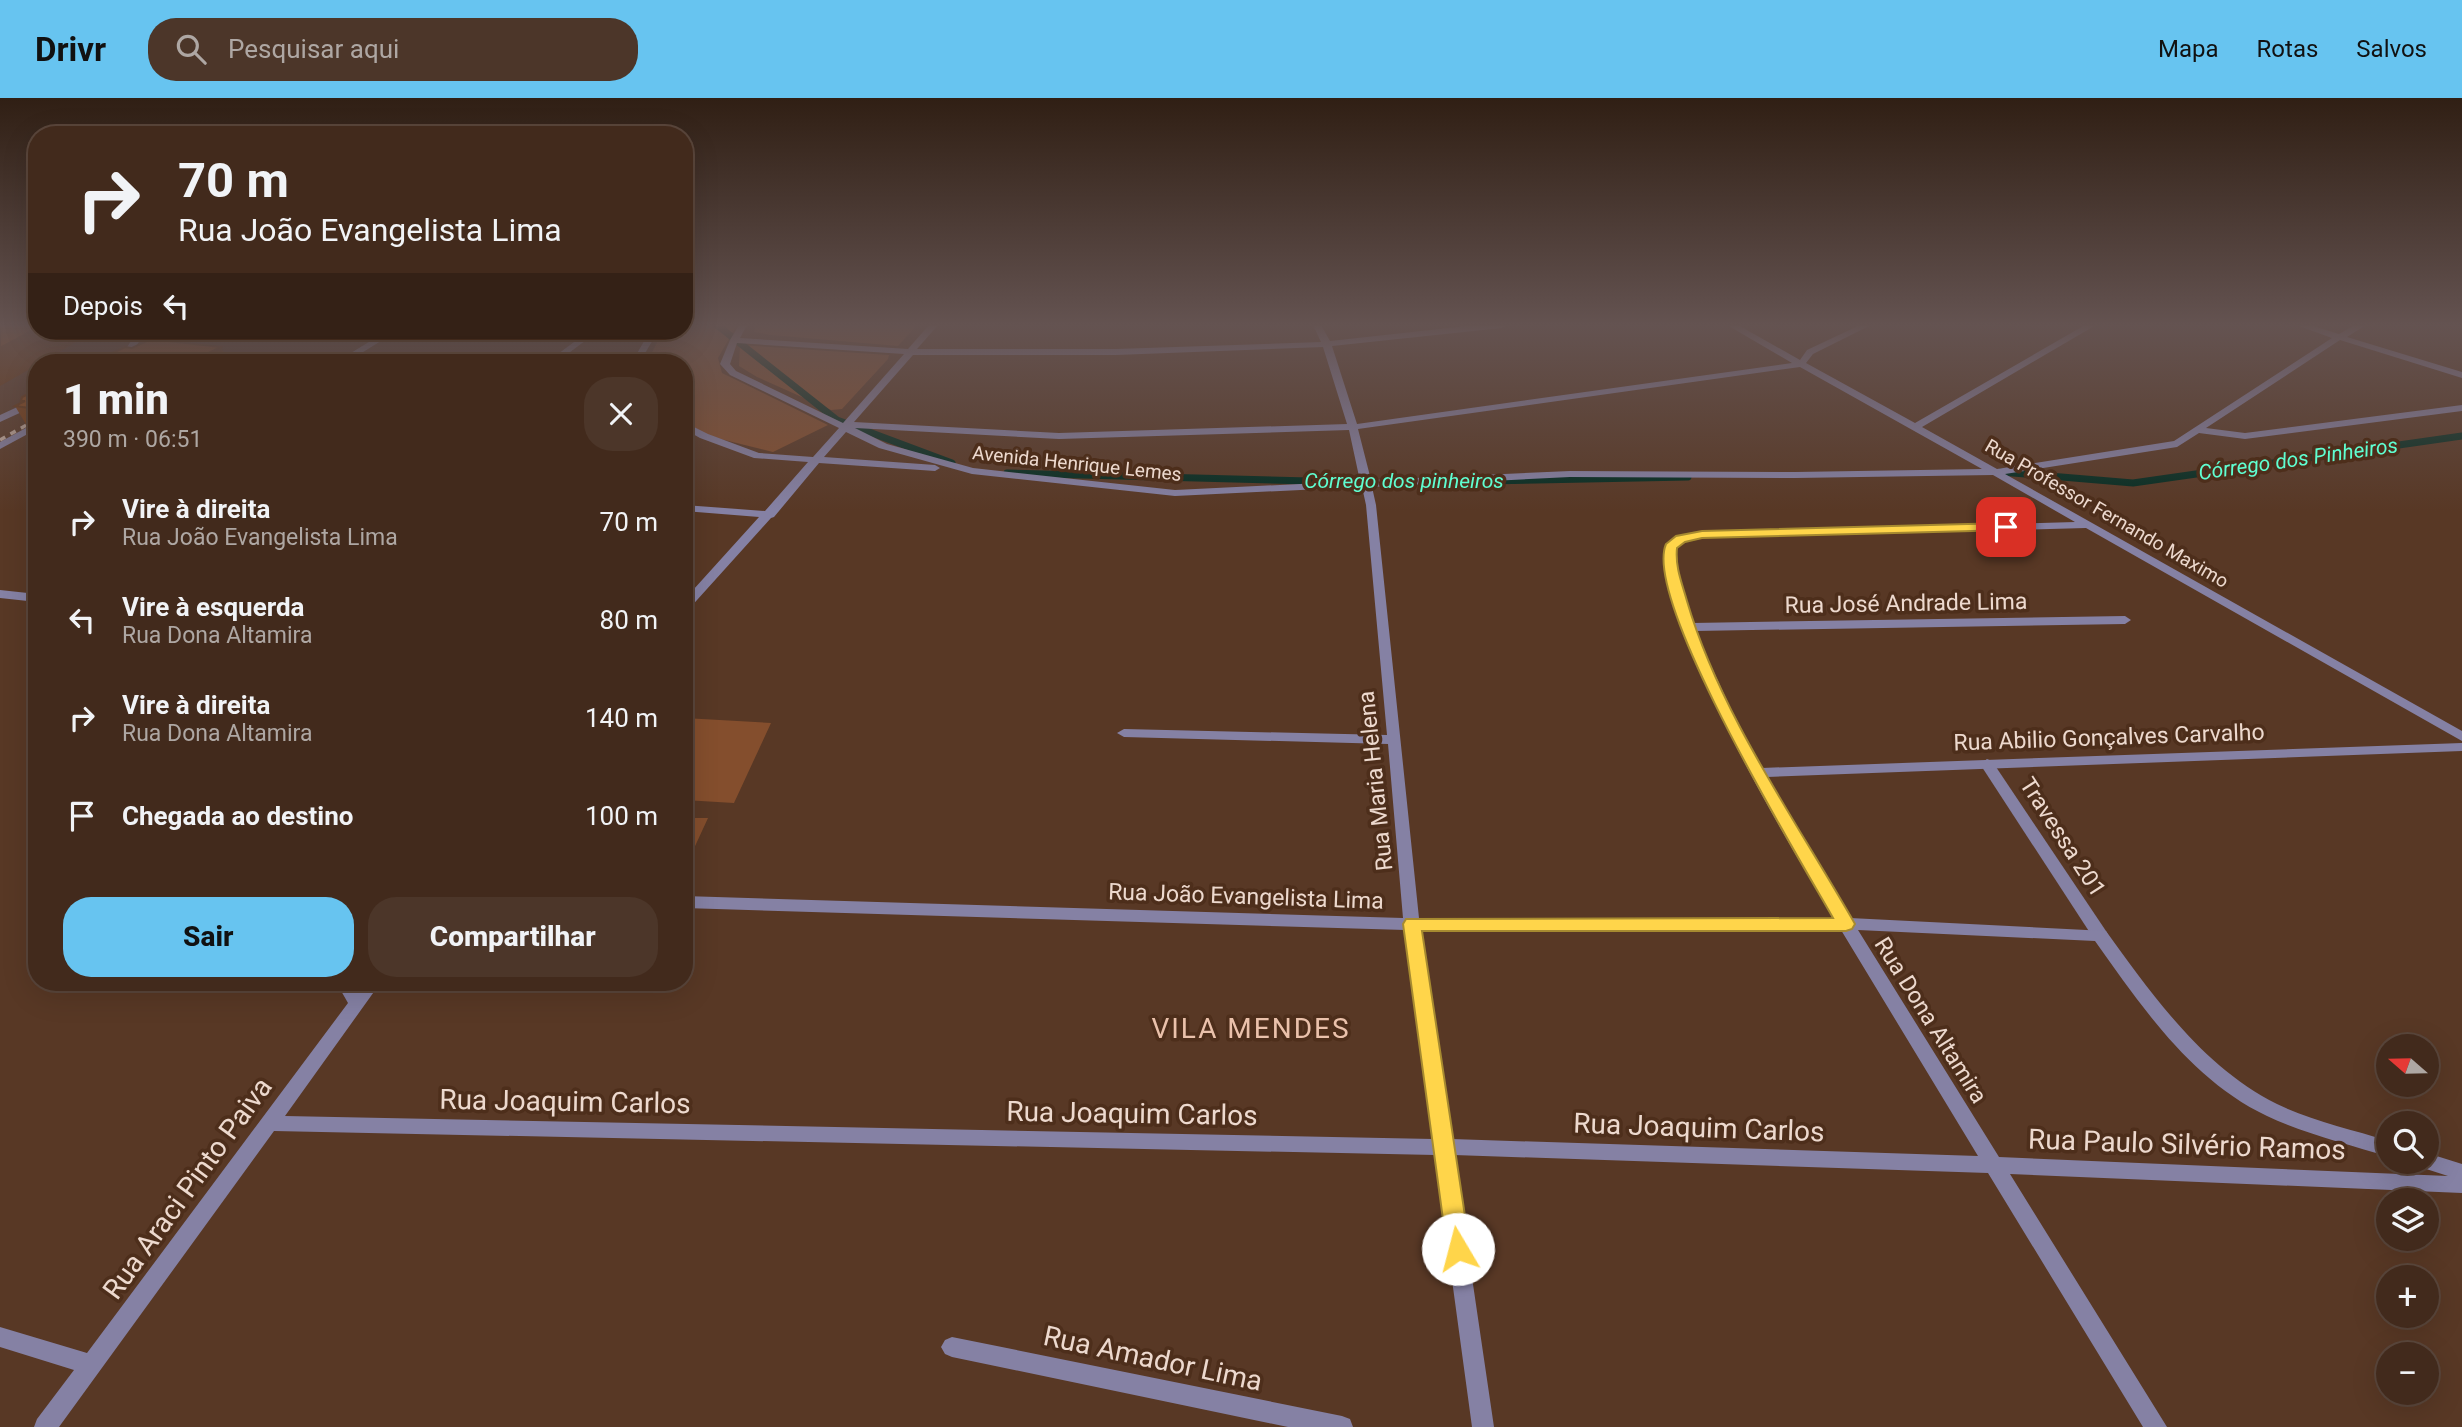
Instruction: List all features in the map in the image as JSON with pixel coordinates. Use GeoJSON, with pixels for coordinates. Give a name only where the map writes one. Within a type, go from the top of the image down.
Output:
{"type":"FeatureCollection","features":[{"type":"Feature","properties":{"kind":"street","name":"Avenida Henrique Lemes"},"geometry":{"type":"LineString","coordinates":[[763,387],[883,446],[972,471],[1175,493],[1570,474],[1995,472],[2177,444],[2263,387]]}},
{"type":"Feature","properties":{"kind":"street"},"geometry":{"type":"LineString","coordinates":[[693,597],[770,514],[879,387]]}},
{"type":"Feature","properties":{"kind":"street","name":"Rua Maria Helena"},"geometry":{"type":"LineString","coordinates":[[1340,387],[1353,427],[1371,505],[1412,924],[1483,1427]]}},
{"type":"Feature","properties":{"kind":"street"},"geometry":{"type":"LineString","coordinates":[[844,425],[1059,436],[1353,427],[1637,387]]}},
{"type":"Feature","properties":{"kind":"street","name":"Rua Professor Fernando Maximo"},"geometry":{"type":"LineString","coordinates":[[1843,387],[2462,737]]}},
{"type":"Feature","properties":{"kind":"street"},"geometry":{"type":"LineString","coordinates":[[1915,427],[1984,387]]}},
{"type":"Feature","properties":{"kind":"street"},"geometry":{"type":"LineString","coordinates":[[0,419],[28,405]]}},
{"type":"Feature","properties":{"kind":"street"},"geometry":{"type":"LineString","coordinates":[[2197,430],[2245,436],[2462,408]]}},
{"type":"Feature","properties":{"kind":"street"},"geometry":{"type":"LineString","coordinates":[[0,446],[28,430]]}},
{"type":"Feature","properties":{"kind":"street"},"geometry":{"type":"LineString","coordinates":[[693,430],[758,456],[817,458],[972,471]]}},
{"type":"Feature","properties":{"kind":"street"},"geometry":{"type":"LineString","coordinates":[[693,509],[770,514]]}},
{"type":"Feature","properties":{"kind":"street","name":"Rua Dona Altamira"},"geometry":{"type":"LineString","coordinates":[[2089,525],[1702,535],[1681,539],[1671,547],[1669,562],[1688,627],[1723,708],[1757,772],[1846,924],[2156,1427]]}},
{"type":"Feature","properties":{"kind":"street"},"geometry":{"type":"LineString","coordinates":[[0,594],[28,597]]}},
{"type":"Feature","properties":{"kind":"street","name":"Rua José Andrade Lima"},"geometry":{"type":"LineString","coordinates":[[1688,627],[2126,621]]}},
{"type":"Feature","properties":{"kind":"street"},"geometry":{"type":"LineString","coordinates":[[1124,733],[1394,740]]}},
{"type":"Feature","properties":{"kind":"street","name":"Rua Abilio Gonçalves Carvalho"},"geometry":{"type":"LineString","coordinates":[[1757,772],[2462,747]]}},
{"type":"Feature","properties":{"kind":"street","name":"Travessa 201"},"geometry":{"type":"LineString","coordinates":[[1987,764],[2100,935],[2154,1010],[2228,1083],[2259,1104],[2294,1119],[2376,1145]]}},
{"type":"Feature","properties":{"kind":"street","name":"Rua João Evangelista Lima"},"geometry":{"type":"LineString","coordinates":[[693,902],[1412,924],[1846,924],[2100,935]]}},
{"type":"Feature","properties":{"kind":"street"},"geometry":{"type":"LineString","coordinates":[[349,991],[357,1004]]}},
{"type":"Feature","properties":{"kind":"street","name":"Rua Araci Pinto Paiva"},"geometry":{"type":"LineString","coordinates":[[45,1427],[366,991]]}},
{"type":"Feature","properties":{"kind":"street","name":"Rua Joaquim Carlos"},"geometry":{"type":"LineString","coordinates":[[269,1124],[1444,1147],[1993,1165]]}},
{"type":"Feature","properties":{"kind":"street","name":"Rua Paulo Silvério Ramos"},"geometry":{"type":"LineString","coordinates":[[1993,1165],[2462,1185]]}},
{"type":"Feature","properties":{"kind":"street"},"geometry":{"type":"LineString","coordinates":[[2439,1165],[2462,1172]]}},
{"type":"Feature","properties":{"kind":"street"},"geometry":{"type":"LineString","coordinates":[[0,1337],[90,1366]]}},
{"type":"Feature","properties":{"kind":"street","name":"Rua Amador Lima"},"geometry":{"type":"LineString","coordinates":[[952,1347],[1342,1427]]}},
{"type":"Feature","properties":{"kind":"shaded area"},"geometry":{"type":"Polygon","coordinates":[[[693,387],[751,387],[828,425],[773,452],[693,430],[693,387]]]}},
{"type":"Feature","properties":{"kind":"shaded area"},"geometry":{"type":"Polygon","coordinates":[[[779,387],[862,387],[842,409],[831,410],[779,387]]]}},
{"type":"Feature","properties":{"kind":"shaded area"},"geometry":{"type":"Polygon","coordinates":[[[693,719],[771,723],[734,803],[693,801],[693,719]]]}},
{"type":"Feature","properties":{"kind":"shaded area"},"geometry":{"type":"Polygon","coordinates":[[[693,818],[708,818],[693,850],[693,818]]]}},
{"type":"Feature","properties":{"kind":"building"},"geometry":{"type":"Polygon","coordinates":[[[28,394],[28,408],[15,406],[25,401],[21,401],[22,397],[28,394]]]}},
{"type":"Feature","properties":{"kind":"waterway","name":"Córrego dos pinheiros"},"geometry":{"type":"LineString","coordinates":[[795,387],[837,420],[952,463]]}},
{"type":"Feature","properties":{"kind":"waterway","name":"Córrego dos Pinheiros"},"geometry":{"type":"LineString","coordinates":[[2001,472],[2133,483],[2462,436]]}},
{"type":"Feature","properties":{"kind":"waterway","name":"Córrego dos pinheiros"},"geometry":{"type":"LineString","coordinates":[[1007,473],[1349,482]]}},
{"type":"Feature","properties":{"kind":"waterway","name":"Córrego dos pinheiros"},"geometry":{"type":"LineString","coordinates":[[1486,481],[1688,477]]}},
{"type":"Feature","properties":{"kind":"railway"},"geometry":{"type":"LineString","coordinates":[[0,440],[28,424]]}},
{"type":"Feature","properties":{"kind":"district","name":"VILA MENDES"},"geometry":{"type":"Point","coordinates":[1251,1028]}},
{"type":"Feature","properties":{"kind":"route"},"geometry":{"type":"LineString","coordinates":[[1458,1249],[1412,924],[1846,924],[1757,772],[1723,708],[1688,627],[1669,562],[1671,547],[1681,539],[1702,535],[2006,527]]}}]}
